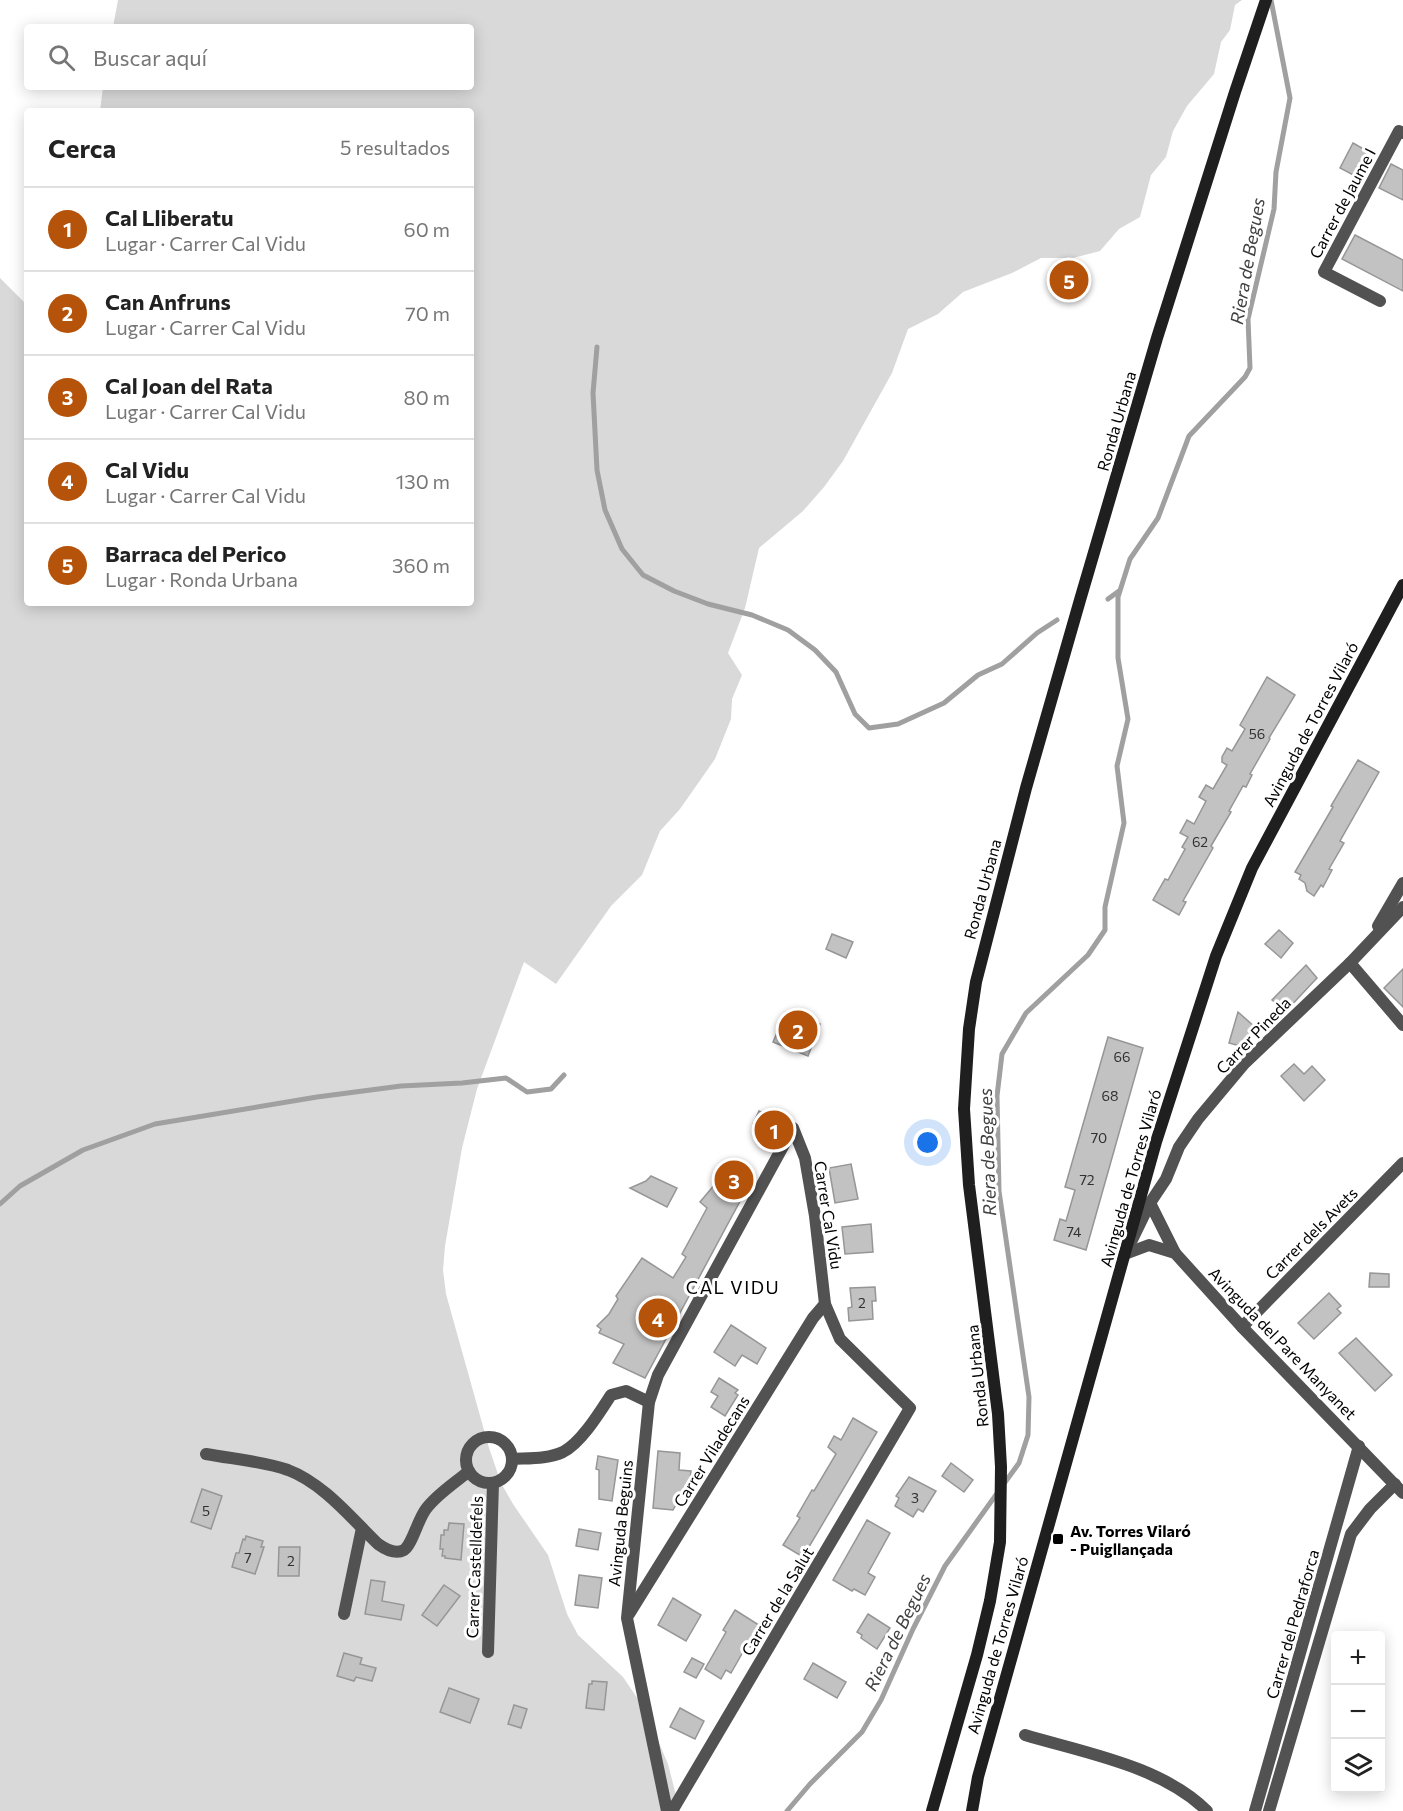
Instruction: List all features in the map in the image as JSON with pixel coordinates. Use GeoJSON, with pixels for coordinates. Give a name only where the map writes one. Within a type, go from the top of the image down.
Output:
{"type":"FeatureCollection","features":[{"type":"Feature","properties":{"kind":"main road","name":"Ronda Urbana"},"geometry":{"type":"LineString","coordinates":[[932,1811],[977,1655],[990,1601],[1000,1542],[1001,1467],[998,1414],[969,1185],[964,1109],[969,1029],[976,982],[1026,788],[1157,338],[1245,59],[1266,0]]}},
{"type":"Feature","properties":{"kind":"main road","name":"Avinguda de Torres Vilaró"},"geometry":{"type":"LineString","coordinates":[[972,1811],[981,1765],[1159,1133],[1216,956],[1252,868],[1403,585]]}},
{"type":"Feature","properties":{"kind":"street","name":"Carrer de Jaume I"},"geometry":{"type":"LineString","coordinates":[[1380,301],[1324,272],[1399,131],[1403,133]]}},
{"type":"Feature","properties":{"kind":"street"},"geometry":{"type":"LineString","coordinates":[[1370,940],[1403,883]]}},
{"type":"Feature","properties":{"kind":"street","name":"Carrer Pineda"},"geometry":{"type":"LineString","coordinates":[[1125,1254],[1150,1203],[1166,1179],[1179,1148],[1198,1119],[1244,1064],[1350,963],[1403,907]]}},
{"type":"Feature","properties":{"kind":"street"},"geometry":{"type":"LineString","coordinates":[[1350,963],[1403,1025]]}},
{"type":"Feature","properties":{"kind":"street","name":"Carrer Cal Vidu"},"geometry":{"type":"LineString","coordinates":[[649,1402],[658,1375],[793,1128],[805,1158],[815,1216],[825,1304],[840,1339],[910,1408]]}},
{"type":"Feature","properties":{"kind":"street","name":"Carrer dels Avets"},"geometry":{"type":"LineString","coordinates":[[1242,1327],[1403,1163]]}},
{"type":"Feature","properties":{"kind":"street"},"geometry":{"type":"LineString","coordinates":[[1150,1203],[1175,1253]]}},
{"type":"Feature","properties":{"kind":"street"},"geometry":{"type":"LineString","coordinates":[[1125,1254],[1149,1245],[1175,1253]]}},
{"type":"Feature","properties":{"kind":"street","name":"Avinguda del Pare Manyanet"},"geometry":{"type":"LineString","coordinates":[[1175,1253],[1242,1327],[1399,1489]]}},
{"type":"Feature","properties":{"kind":"street","name":"Carrer Viladecans"},"geometry":{"type":"LineString","coordinates":[[627,1618],[807,1328],[825,1304]]}},
{"type":"Feature","properties":{"kind":"street"},"geometry":{"type":"LineString","coordinates":[[512,1459],[540,1458],[564,1451],[583,1434],[611,1395],[626,1391],[649,1402]]}},
{"type":"Feature","properties":{"kind":"street","name":"Avinguda Beguins"},"geometry":{"type":"LineString","coordinates":[[649,1402],[627,1618],[670,1811]]}},
{"type":"Feature","properties":{"kind":"street","name":"Carrer de la Salut"},"geometry":{"type":"LineString","coordinates":[[670,1811],[910,1408]]}},
{"type":"Feature","properties":{"kind":"street"},"geometry":{"type":"LineString","coordinates":[[493,1437],[503,1441],[510,1449],[512,1459],[510,1471],[503,1479],[493,1483],[482,1482],[474,1477],[469,1471],[467,1456],[472,1444],[484,1438],[493,1437]]}},
{"type":"Feature","properties":{"kind":"street","name":"Carrer del Pedraforca"},"geometry":{"type":"LineString","coordinates":[[1255,1811],[1359,1446]]}},
{"type":"Feature","properties":{"kind":"street"},"geometry":{"type":"LineString","coordinates":[[206,1454],[291,1471],[340,1504],[385,1549],[398,1552],[411,1543],[414,1529],[427,1508],[469,1471]]}},
{"type":"Feature","properties":{"kind":"street","name":"Carrer Castelldefels"},"geometry":{"type":"LineString","coordinates":[[488,1652],[493,1483]]}},
{"type":"Feature","properties":{"kind":"street","name":"Carrer del Pedraforca"},"geometry":{"type":"LineString","coordinates":[[1269,1811],[1351,1534],[1370,1509],[1399,1489]]}},
{"type":"Feature","properties":{"kind":"street"},"geometry":{"type":"LineString","coordinates":[[344,1614],[362,1528]]}},
{"type":"Feature","properties":{"kind":"street"},"geometry":{"type":"LineString","coordinates":[[1025,1736],[1143,1769],[1197,1802],[1207,1811]]}},
{"type":"Feature","properties":{"kind":"shaded area"},"geometry":{"type":"Polygon","coordinates":[[[118,0],[1242,0],[1235,5],[1230,30],[1221,42],[1214,74],[1187,106],[1173,131],[1166,157],[1151,175],[1140,217],[1119,229],[1100,251],[1073,258],[1041,258],[1012,273],[963,292],[938,314],[908,329],[892,373],[843,461],[803,511],[759,548],[745,608],[728,653],[742,675],[732,699],[731,719],[715,759],[680,809],[660,831],[642,875],[611,906],[556,984],[524,962],[477,1089],[462,1148],[443,1270],[446,1294],[489,1448],[501,1483],[548,1555],[567,1614],[578,1635],[623,1677],[644,1708],[668,1764],[680,1811],[0,1811],[0,278],[24,302],[24,606],[474,606],[474,108],[100,108],[103,90],[474,90],[474,24],[114,24],[118,0]]]}},
{"type":"Feature","properties":{"kind":"building"},"geometry":{"type":"Polygon","coordinates":[[[1353,143],[1369,152],[1357,177],[1340,168],[1353,143]]]}},
{"type":"Feature","properties":{"kind":"building"},"geometry":{"type":"Polygon","coordinates":[[[1391,164],[1403,170],[1403,200],[1379,188],[1391,164]]]}},
{"type":"Feature","properties":{"kind":"building"},"geometry":{"type":"Polygon","coordinates":[[[1355,235],[1403,260],[1403,291],[1342,259],[1355,235]]]}},
{"type":"Feature","properties":{"kind":"building"},"geometry":{"type":"Polygon","coordinates":[[[1069,263],[1086,274],[1070,299],[1052,286],[1069,263]]]}},
{"type":"Feature","properties":{"kind":"building"},"geometry":{"type":"Polygon","coordinates":[[[1267,677],[1295,695],[1269,738],[1250,774],[1252,775],[1246,787],[1243,786],[1229,811],[1231,812],[1211,846],[1213,848],[1183,901],[1186,902],[1179,915],[1153,900],[1165,879],[1168,880],[1185,849],[1182,847],[1188,837],[1180,833],[1187,820],[1194,824],[1206,801],[1199,797],[1206,785],[1213,789],[1227,765],[1222,762],[1222,757],[1227,748],[1232,751],[1245,729],[1240,725],[1267,677]]]}},
{"type":"Feature","properties":{"kind":"building"},"geometry":{"type":"Polygon","coordinates":[[[1358,760],[1379,772],[1340,841],[1344,843],[1329,869],[1332,870],[1323,887],[1321,885],[1314,896],[1307,891],[1305,883],[1299,879],[1301,875],[1295,872],[1358,760]]]}},
{"type":"Feature","properties":{"kind":"building"},"geometry":{"type":"Polygon","coordinates":[[[1279,930],[1293,943],[1281,958],[1265,944],[1279,930]]]}},
{"type":"Feature","properties":{"kind":"building"},"geometry":{"type":"Polygon","coordinates":[[[832,934],[853,942],[846,958],[826,949],[832,934]]]}},
{"type":"Feature","properties":{"kind":"building"},"geometry":{"type":"Polygon","coordinates":[[[1306,965],[1317,978],[1286,1011],[1272,1000],[1306,965]]]}},
{"type":"Feature","properties":{"kind":"building"},"geometry":{"type":"Polygon","coordinates":[[[1403,969],[1403,1007],[1384,988],[1403,969]]]}},
{"type":"Feature","properties":{"kind":"building"},"geometry":{"type":"Polygon","coordinates":[[[786,1012],[820,1024],[808,1056],[773,1042],[786,1012]]]}},
{"type":"Feature","properties":{"kind":"building"},"geometry":{"type":"Polygon","coordinates":[[[1238,1012],[1256,1028],[1248,1048],[1229,1043],[1238,1012]]]}},
{"type":"Feature","properties":{"kind":"building"},"geometry":{"type":"Polygon","coordinates":[[[1108,1037],[1143,1048],[1086,1250],[1054,1240],[1060,1219],[1066,1221],[1075,1190],[1065,1187],[1108,1037]]]}},
{"type":"Feature","properties":{"kind":"building"},"geometry":{"type":"Polygon","coordinates":[[[1294,1064],[1304,1074],[1312,1066],[1325,1080],[1304,1101],[1281,1076],[1294,1064]]]}},
{"type":"Feature","properties":{"kind":"building"},"geometry":{"type":"Polygon","coordinates":[[[759,1111],[786,1123],[779,1136],[753,1124],[759,1111]]]}},
{"type":"Feature","properties":{"kind":"building"},"geometry":{"type":"Polygon","coordinates":[[[727,1161],[753,1177],[645,1378],[613,1363],[624,1344],[599,1333],[601,1329],[597,1326],[609,1314],[618,1299],[616,1296],[642,1258],[673,1278],[686,1257],[682,1254],[707,1208],[700,1202],[716,1183],[727,1161]]]}},
{"type":"Feature","properties":{"kind":"building"},"geometry":{"type":"Polygon","coordinates":[[[851,1164],[858,1199],[835,1203],[829,1168],[851,1164]]]}},
{"type":"Feature","properties":{"kind":"building"},"geometry":{"type":"Polygon","coordinates":[[[651,1176],[677,1188],[667,1207],[630,1188],[646,1181],[651,1176]]]}},
{"type":"Feature","properties":{"kind":"building"},"geometry":{"type":"Polygon","coordinates":[[[871,1224],[873,1252],[845,1254],[842,1227],[871,1224]]]}},
{"type":"Feature","properties":{"kind":"building"},"geometry":{"type":"Polygon","coordinates":[[[1370,1273],[1389,1274],[1389,1287],[1369,1287],[1370,1273]]]}},
{"type":"Feature","properties":{"kind":"building"},"geometry":{"type":"Polygon","coordinates":[[[875,1287],[876,1301],[872,1301],[873,1319],[849,1321],[848,1308],[852,1307],[850,1288],[875,1287]]]}},
{"type":"Feature","properties":{"kind":"building"},"geometry":{"type":"Polygon","coordinates":[[[1329,1293],[1341,1306],[1337,1309],[1341,1313],[1314,1339],[1298,1323],[1329,1293]]]}},
{"type":"Feature","properties":{"kind":"building"},"geometry":{"type":"Polygon","coordinates":[[[731,1325],[766,1348],[757,1364],[742,1355],[735,1366],[714,1352],[731,1325]]]}},
{"type":"Feature","properties":{"kind":"building"},"geometry":{"type":"Polygon","coordinates":[[[1356,1338],[1392,1375],[1375,1391],[1339,1353],[1356,1338]]]}},
{"type":"Feature","properties":{"kind":"building"},"geometry":{"type":"Polygon","coordinates":[[[719,1378],[738,1390],[735,1393],[738,1395],[725,1416],[711,1407],[718,1396],[711,1392],[719,1378]]]}},
{"type":"Feature","properties":{"kind":"building"},"geometry":{"type":"Polygon","coordinates":[[[853,1418],[877,1432],[803,1557],[783,1545],[800,1518],[797,1516],[812,1490],[814,1491],[836,1454],[828,1447],[834,1436],[841,1440],[853,1418]]]}},
{"type":"Feature","properties":{"kind":"building"},"geometry":{"type":"Polygon","coordinates":[[[658,1451],[680,1453],[679,1470],[691,1471],[688,1495],[682,1494],[673,1510],[653,1508],[658,1451]]]}},
{"type":"Feature","properties":{"kind":"building"},"geometry":{"type":"Polygon","coordinates":[[[598,1456],[618,1460],[612,1501],[599,1499],[599,1470],[596,1469],[598,1456]]]}},
{"type":"Feature","properties":{"kind":"building"},"geometry":{"type":"Polygon","coordinates":[[[951,1463],[973,1480],[964,1492],[942,1476],[951,1463]]]}},
{"type":"Feature","properties":{"kind":"building"},"geometry":{"type":"Polygon","coordinates":[[[909,1477],[936,1491],[923,1512],[918,1509],[913,1517],[895,1506],[899,1498],[896,1496],[909,1477]]]}},
{"type":"Feature","properties":{"kind":"building"},"geometry":{"type":"Polygon","coordinates":[[[202,1489],[222,1496],[211,1529],[191,1522],[202,1489]]]}},
{"type":"Feature","properties":{"kind":"building"},"geometry":{"type":"Polygon","coordinates":[[[867,1520],[890,1533],[868,1573],[875,1577],[865,1595],[854,1589],[852,1591],[833,1580],[867,1520]]]}},
{"type":"Feature","properties":{"kind":"building"},"geometry":{"type":"Polygon","coordinates":[[[449,1523],[464,1524],[461,1560],[442,1556],[441,1535],[444,1535],[444,1530],[448,1530],[449,1523]]]}},
{"type":"Feature","properties":{"kind":"building"},"geometry":{"type":"Polygon","coordinates":[[[579,1529],[601,1533],[598,1550],[576,1546],[579,1529]]]}},
{"type":"Feature","properties":{"kind":"building"},"geometry":{"type":"Polygon","coordinates":[[[246,1536],[263,1541],[261,1547],[264,1547],[255,1574],[232,1567],[236,1553],[239,1553],[246,1536]]]}},
{"type":"Feature","properties":{"kind":"building"},"geometry":{"type":"Polygon","coordinates":[[[279,1547],[300,1547],[299,1576],[278,1576],[279,1547]]]}},
{"type":"Feature","properties":{"kind":"building"},"geometry":{"type":"Polygon","coordinates":[[[579,1575],[602,1578],[598,1608],[575,1605],[579,1575]]]}},
{"type":"Feature","properties":{"kind":"building"},"geometry":{"type":"Polygon","coordinates":[[[371,1580],[385,1582],[382,1601],[404,1605],[401,1620],[365,1614],[371,1580]]]}},
{"type":"Feature","properties":{"kind":"building"},"geometry":{"type":"Polygon","coordinates":[[[444,1585],[460,1596],[437,1626],[422,1615],[444,1585]]]}},
{"type":"Feature","properties":{"kind":"building"},"geometry":{"type":"Polygon","coordinates":[[[673,1598],[701,1615],[686,1641],[658,1625],[673,1598]]]}},
{"type":"Feature","properties":{"kind":"building"},"geometry":{"type":"Polygon","coordinates":[[[735,1610],[762,1627],[750,1647],[747,1645],[731,1673],[726,1670],[721,1679],[705,1669],[726,1632],[723,1630],[735,1610]]]}},
{"type":"Feature","properties":{"kind":"building"},"geometry":{"type":"Polygon","coordinates":[[[868,1614],[890,1628],[877,1649],[861,1638],[862,1635],[857,1632],[868,1614]]]}},
{"type":"Feature","properties":{"kind":"building"},"geometry":{"type":"Polygon","coordinates":[[[344,1653],[362,1658],[360,1664],[376,1668],[372,1681],[356,1677],[354,1681],[337,1676],[344,1653]]]}},
{"type":"Feature","properties":{"kind":"building"},"geometry":{"type":"Polygon","coordinates":[[[692,1658],[704,1664],[696,1678],[684,1672],[692,1658]]]}},
{"type":"Feature","properties":{"kind":"building"},"geometry":{"type":"Polygon","coordinates":[[[813,1663],[846,1682],[837,1698],[804,1679],[813,1663]]]}},
{"type":"Feature","properties":{"kind":"building"},"geometry":{"type":"Polygon","coordinates":[[[592,1681],[607,1682],[604,1710],[586,1708],[589,1684],[592,1684],[592,1681]]]}},
{"type":"Feature","properties":{"kind":"building"},"geometry":{"type":"Polygon","coordinates":[[[449,1688],[479,1699],[470,1723],[440,1712],[449,1688]]]}},
{"type":"Feature","properties":{"kind":"building"},"geometry":{"type":"Polygon","coordinates":[[[514,1705],[527,1709],[521,1728],[508,1724],[514,1705]]]}},
{"type":"Feature","properties":{"kind":"building"},"geometry":{"type":"Polygon","coordinates":[[[680,1708],[704,1721],[695,1739],[670,1727],[680,1708]]]}},
{"type":"Feature","properties":{"kind":"waterway","name":"Riera de Begues"},"geometry":{"type":"LineString","coordinates":[[1003,1485],[1019,1463],[1028,1435],[1029,1397],[999,1191],[997,1096],[1002,1054],[1026,1013],[1088,955],[1105,930],[1105,907],[1124,823],[1117,766],[1128,719],[1118,658],[1118,597],[1130,559],[1158,518],[1189,436],[1245,377],[1250,368],[1248,319],[1274,209],[1276,172],[1290,98],[1271,0]]}},
{"type":"Feature","properties":{"kind":"waterway"},"geometry":{"type":"LineString","coordinates":[[597,347],[593,393],[597,470],[605,510],[622,549],[643,575],[674,591],[708,604],[752,615],[788,630],[815,650],[836,672],[855,714],[869,728],[898,724],[944,703],[978,675],[1002,664],[1037,633],[1057,620]]}},
{"type":"Feature","properties":{"kind":"waterway"},"geometry":{"type":"LineString","coordinates":[[1108,599],[1119,591]]}},
{"type":"Feature","properties":{"kind":"waterway"},"geometry":{"type":"LineString","coordinates":[[0,1204],[20,1186],[83,1150],[155,1124],[317,1097],[401,1086],[506,1078],[527,1092],[551,1089],[564,1075]]}},
{"type":"Feature","properties":{"kind":"waterway","name":"Riera de Begues"},"geometry":{"type":"LineString","coordinates":[[787,1811],[810,1784],[862,1732],[881,1700],[945,1566],[998,1492]]}},
{"type":"Feature","properties":{"kind":"place","name":"Barraca del Perico"},"geometry":{"type":"Point","coordinates":[1069,280]}},
{"type":"Feature","properties":{"kind":"place","name":"Can Anfruns"},"geometry":{"type":"Point","coordinates":[798,1030]}},
{"type":"Feature","properties":{"kind":"place","name":"Cal Lliberatu"},"geometry":{"type":"Point","coordinates":[774,1130]}},
{"type":"Feature","properties":{"kind":"place","name":"Cal Joan del Rata"},"geometry":{"type":"Point","coordinates":[734,1180]}},
{"type":"Feature","properties":{"kind":"place","name":"Cal Vidu"},"geometry":{"type":"Point","coordinates":[658,1318]}},
{"type":"Feature","properties":{"kind":"place","name":"Av. Torres Vilaró - Puigllançada"},"geometry":{"type":"Point","coordinates":[1058,1539]}},
{"type":"Feature","properties":{"kind":"district","name":"CAL VIDU"},"geometry":{"type":"Point","coordinates":[733,1287]}}]}
